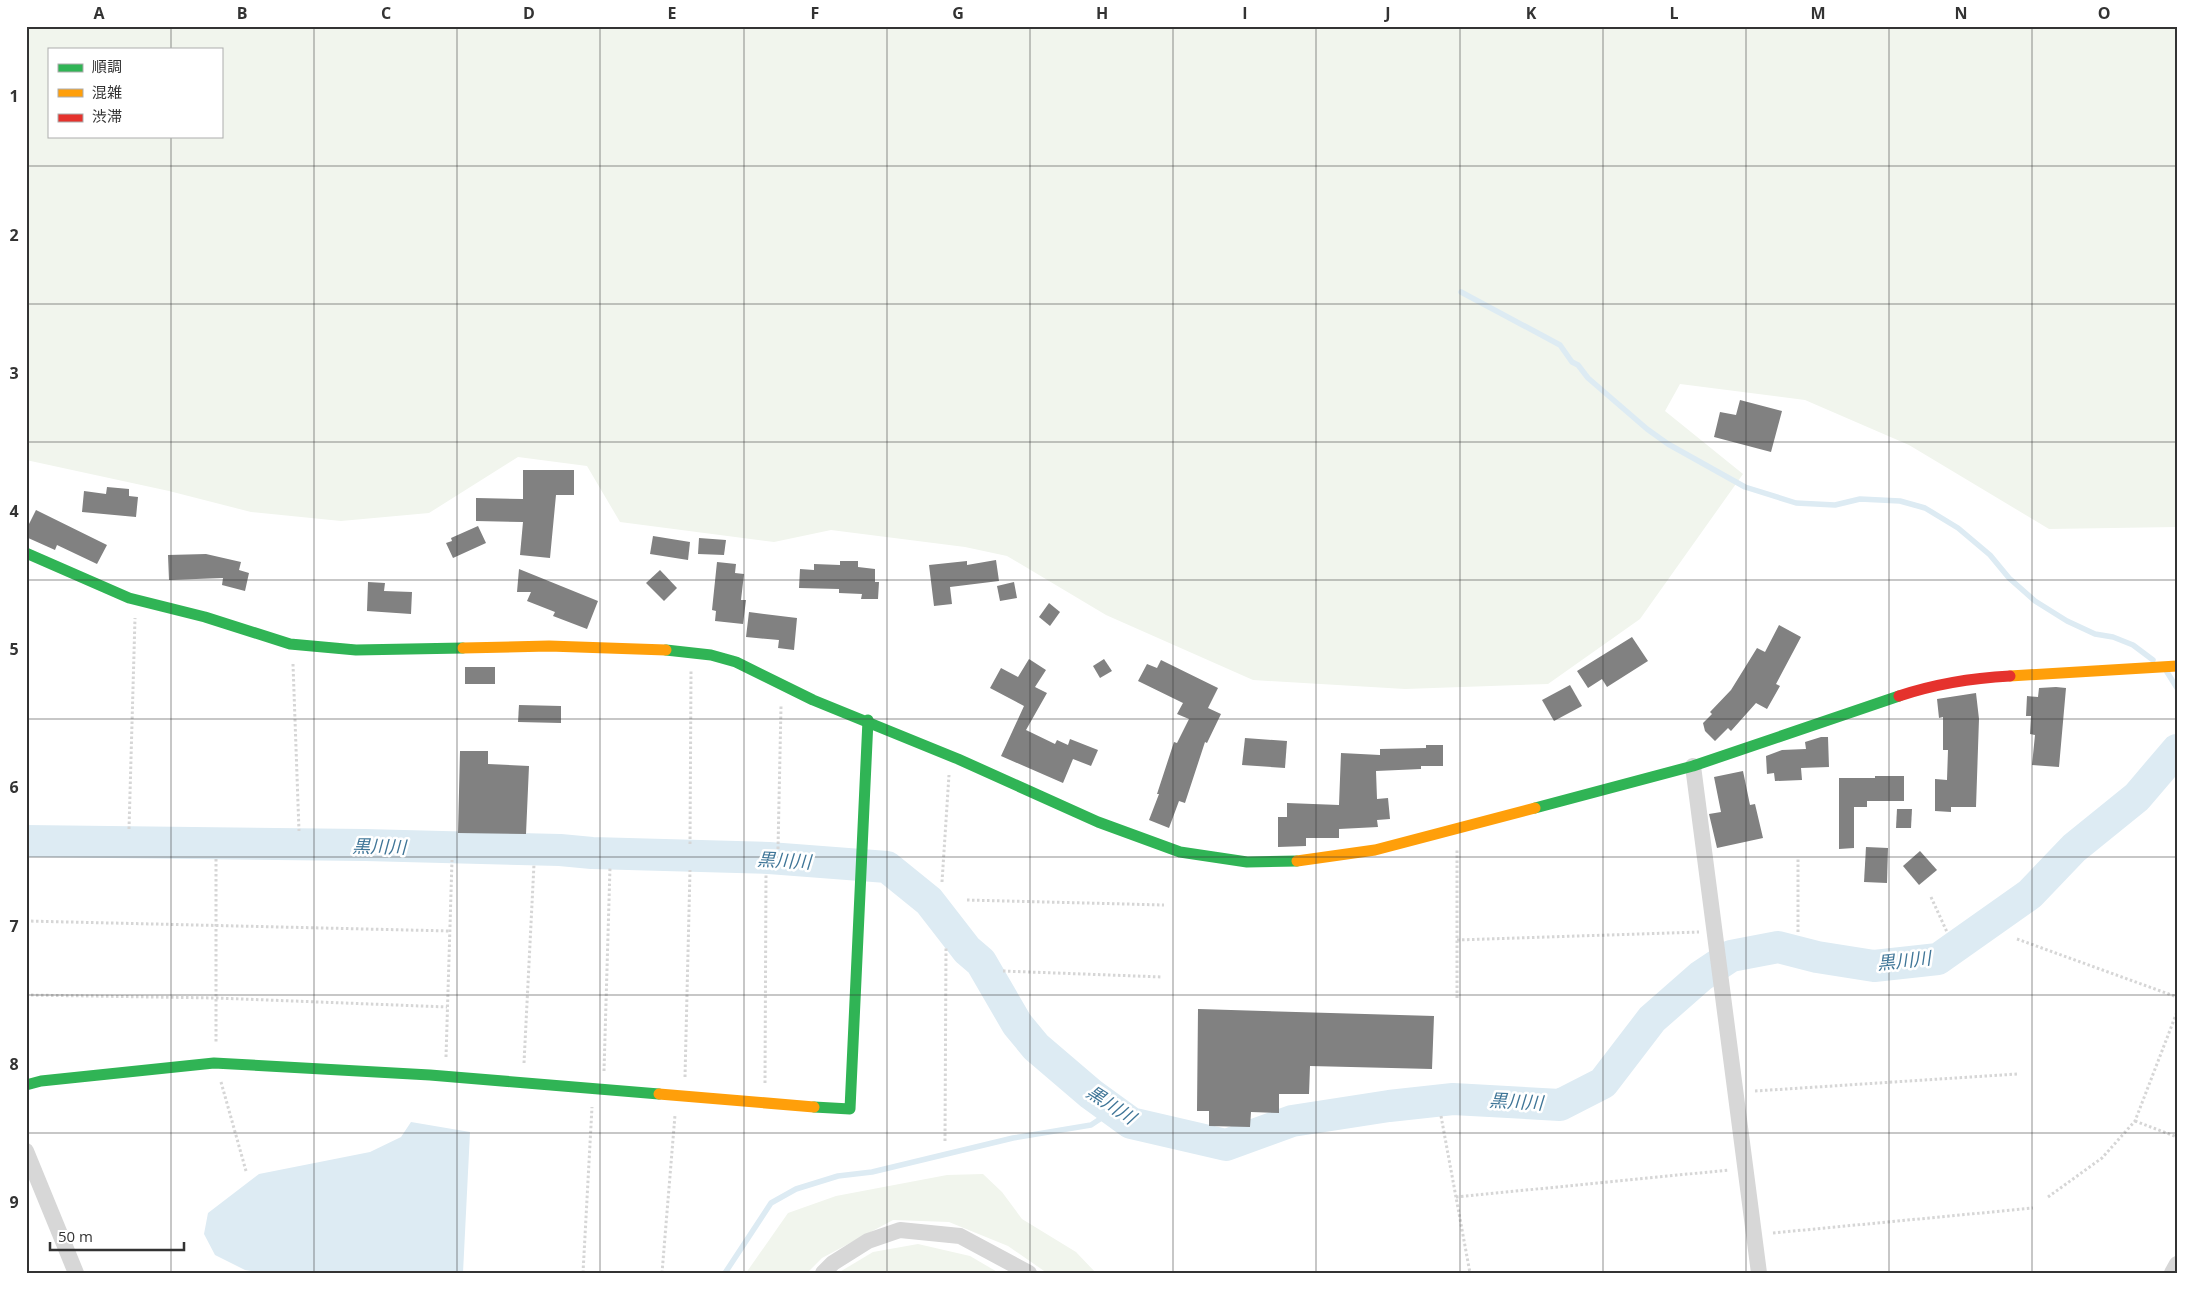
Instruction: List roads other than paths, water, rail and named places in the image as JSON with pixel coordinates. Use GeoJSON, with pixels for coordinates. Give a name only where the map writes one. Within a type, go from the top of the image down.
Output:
{"type":"FeatureCollection","features":[{"type":"Feature","properties":{"kind":"street"},"geometry":{"type":"LineString","coordinates":[[26,553],[129,598],[205,617],[290,644],[356,650],[549,646],[674,650],[711,655],[736,662],[813,700],[868,720],[1098,822],[1148,842],[1180,852],[1247,862],[1297,861],[1375,850],[1693,766],[1926,688],[1988,677],[2177,666]]}},
{"type":"Feature","properties":{"kind":"street"},"geometry":{"type":"LineString","coordinates":[[26,1085],[41,1081],[214,1063],[430,1075],[751,1102],[850,1108],[860,856],[868,720]]}},
{"type":"Feature","properties":{"kind":"street"},"geometry":{"type":"LineString","coordinates":[[1693,766],[1759,1273]]}},
{"type":"Feature","properties":{"kind":"street"},"geometry":{"type":"LineString","coordinates":[[26,1151],[76,1273]]}},
{"type":"Feature","properties":{"kind":"street"},"geometry":{"type":"LineString","coordinates":[[824,1273],[833,1264],[868,1241],[900,1230],[960,1236],[1029,1273]]}},
{"type":"Feature","properties":{"kind":"street"},"geometry":{"type":"LineString","coordinates":[[2172,1273],[2177,1264]]}},
{"type":"Feature","properties":{"kind":"waterway"},"geometry":{"type":"LineString","coordinates":[[1461,292],[1560,345],[1572,362],[1578,365],[1588,378],[1647,429],[1668,444],[1745,487],[1796,503],[1835,505],[1860,499],[1900,501],[1925,508],[1958,528],[1990,555],[2009,578],[2035,601],[2067,621],[2095,634],[2113,637],[2133,645],[2153,660]]}},
{"type":"Feature","properties":{"kind":"waterway"},"geometry":{"type":"LineString","coordinates":[[2167,672],[2177,688]]}},
{"type":"Feature","properties":{"kind":"waterway","name":"黒川川"},"geometry":{"type":"LineString","coordinates":[[26,841],[365,845],[560,850],[592,853],[769,858],[887,867],[929,901],[967,950],[981,962],[1017,1024],[1036,1047],[1091,1094],[1131,1123],[1226,1145],[1292,1121],[1389,1106],[1453,1099],[1560,1105],[1603,1083],[1652,1019],[1701,976],[1731,956],[1778,947],[1817,957],[1874,966],[1938,959],[2030,894],[2074,848],[2137,797],[2177,750]]}},
{"type":"Feature","properties":{"kind":"waterway"},"geometry":{"type":"LineString","coordinates":[[725,1273],[771,1203],[796,1189],[838,1176],[872,1172],[1013,1138],[1091,1125],[1109,1113],[1110,1110]]}}]}
